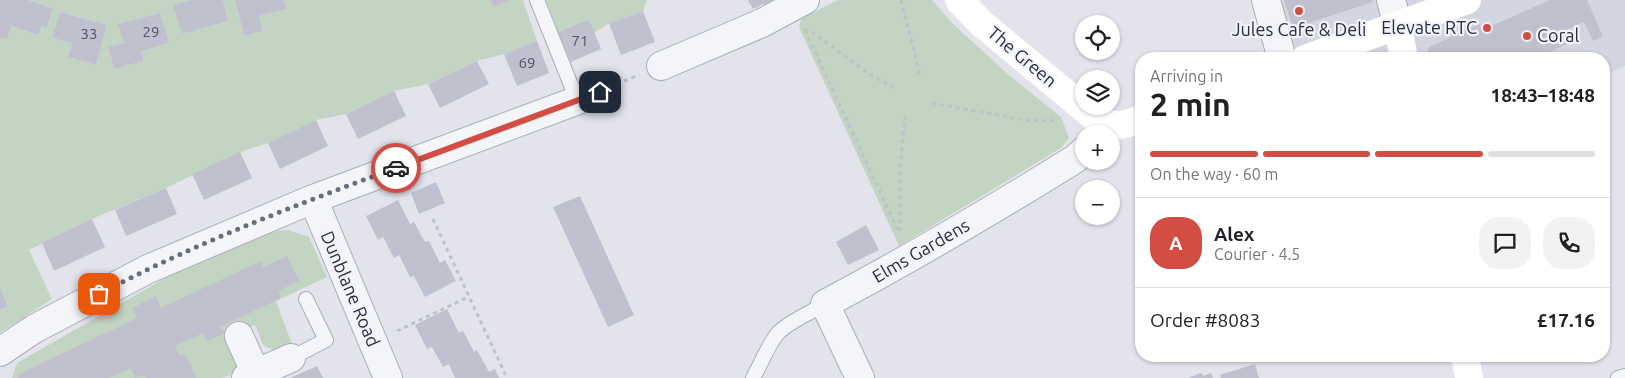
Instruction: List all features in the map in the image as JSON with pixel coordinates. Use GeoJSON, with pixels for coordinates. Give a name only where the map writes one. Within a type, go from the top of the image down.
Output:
{"type":"FeatureCollection","features":[{"type":"Feature","properties":{"kind":"street"},"geometry":{"type":"LineString","coordinates":[[661,66],[773,17],[805,0]]}},
{"type":"Feature","properties":{"kind":"street","name":"The Green"},"geometry":{"type":"LineString","coordinates":[[959,0],[981,24],[1103,124]]}},
{"type":"Feature","properties":{"kind":"street"},"geometry":{"type":"LineString","coordinates":[[1266,0],[1280,52]]}},
{"type":"Feature","properties":{"kind":"street"},"geometry":{"type":"LineString","coordinates":[[1391,0],[1403,52]]}},
{"type":"Feature","properties":{"kind":"street"},"geometry":{"type":"LineString","coordinates":[[1325,52],[1467,0]]}},
{"type":"Feature","properties":{"kind":"street"},"geometry":{"type":"LineString","coordinates":[[0,352],[34,329],[148,269],[313,199],[589,96]]}},
{"type":"Feature","properties":{"kind":"street"},"geometry":{"type":"LineString","coordinates":[[1103,124],[1121,126],[1135,121]]}},
{"type":"Feature","properties":{"kind":"street","name":"Elms Gardens"},"geometry":{"type":"LineString","coordinates":[[825,304],[892,269],[1075,159]]}},
{"type":"Feature","properties":{"kind":"street","name":"Dunblane Road"},"geometry":{"type":"LineString","coordinates":[[313,199],[388,378]]}},
{"type":"Feature","properties":{"kind":"street"},"geometry":{"type":"LineString","coordinates":[[825,304],[860,378]]}},
{"type":"Feature","properties":{"kind":"street"},"geometry":{"type":"LineString","coordinates":[[239,336],[251,376],[291,358]]}},
{"type":"Feature","properties":{"kind":"street"},"geometry":{"type":"LineString","coordinates":[[1466,362],[1469,378]]}},
{"type":"Feature","properties":{"kind":"lane"},"geometry":{"type":"LineString","coordinates":[[537,0],[589,96]]}},
{"type":"Feature","properties":{"kind":"lane"},"geometry":{"type":"LineString","coordinates":[[291,358],[326,340],[306,299]]}},
{"type":"Feature","properties":{"kind":"lane"},"geometry":{"type":"LineString","coordinates":[[753,378],[778,333],[786,326],[825,304]]}},
{"type":"Feature","properties":{"kind":"lane"},"geometry":{"type":"LineString","coordinates":[[1618,378],[1625,376]]}},
{"type":"Feature","properties":{"kind":"path"},"geometry":{"type":"LineString","coordinates":[[901,0],[916,53],[920,77]]}},
{"type":"Feature","properties":{"kind":"path"},"geometry":{"type":"LineString","coordinates":[[773,17],[816,35],[872,76],[893,87]]}},
{"type":"Feature","properties":{"kind":"path"},"geometry":{"type":"LineString","coordinates":[[804,30],[900,234]]}},
{"type":"Feature","properties":{"kind":"path"},"geometry":{"type":"LineString","coordinates":[[589,96],[661,66]]}},
{"type":"Feature","properties":{"kind":"path"},"geometry":{"type":"LineString","coordinates":[[932,102],[971,111],[1033,121],[1103,124]]}},
{"type":"Feature","properties":{"kind":"path"},"geometry":{"type":"LineString","coordinates":[[892,269],[900,234],[900,169],[905,117]]}},
{"type":"Feature","properties":{"kind":"path"},"geometry":{"type":"LineString","coordinates":[[433,219],[507,378]]}},
{"type":"Feature","properties":{"kind":"path"},"geometry":{"type":"LineString","coordinates":[[373,343],[468,297]]}},
{"type":"Feature","properties":{"kind":"shaded area"},"geometry":{"type":"Polygon","coordinates":[[[1276,0],[1625,0],[1625,66],[1610,72],[1610,52],[1284,52],[1276,0]]]}},
{"type":"Feature","properties":{"kind":"green space"},"geometry":{"type":"Polygon","coordinates":[[[28,0],[191,0],[174,5],[182,34],[228,21],[223,0],[235,0],[244,36],[263,31],[259,16],[287,9],[284,0],[490,0],[493,7],[510,0],[523,0],[537,41],[504,54],[477,61],[428,84],[394,91],[346,114],[316,120],[268,143],[240,152],[166,188],[92,219],[29,250],[52,299],[0,333],[0,310],[8,305],[0,287],[0,38],[7,40],[11,26],[38,35],[42,26],[47,28],[53,8],[28,0]],[[60,12],[52,38],[72,43],[68,57],[96,65],[107,25],[60,12]],[[160,13],[119,24],[124,43],[108,47],[114,69],[144,61],[141,51],[168,43],[160,13]]]}},
{"type":"Feature","properties":{"kind":"green space"},"geometry":{"type":"Polygon","coordinates":[[[546,0],[647,0],[643,11],[609,23],[594,33],[588,19],[558,32],[546,0]]]}},
{"type":"Feature","properties":{"kind":"green space"},"geometry":{"type":"Polygon","coordinates":[[[838,0],[932,0],[953,24],[1010,76],[1061,117],[1069,138],[1061,148],[899,246],[799,27],[802,18],[838,0]]]}},
{"type":"Feature","properties":{"kind":"green space"},"geometry":{"type":"Polygon","coordinates":[[[288,230],[309,237],[327,277],[276,301],[292,344],[273,350],[263,345],[255,325],[227,337],[239,360],[237,372],[223,378],[12,378],[17,363],[188,265],[259,233],[288,230]]]}},
{"type":"Feature","properties":{"kind":"building"},"geometry":{"type":"Polygon","coordinates":[[[0,0],[28,0],[53,8],[47,28],[42,26],[38,35],[11,26],[7,40],[0,38],[0,0]]]}},
{"type":"Feature","properties":{"kind":"building"},"geometry":{"type":"Polygon","coordinates":[[[191,0],[223,0],[228,21],[182,34],[173,5],[191,0]]]}},
{"type":"Feature","properties":{"kind":"building"},"geometry":{"type":"Polygon","coordinates":[[[235,0],[284,0],[287,9],[259,16],[263,31],[244,36],[235,0]]]}},
{"type":"Feature","properties":{"kind":"building"},"geometry":{"type":"Polygon","coordinates":[[[490,0],[510,0],[493,7],[490,0]]]}},
{"type":"Feature","properties":{"kind":"building"},"geometry":{"type":"Polygon","coordinates":[[[748,0],[780,0],[768,11],[763,4],[753,9],[748,0]]]}},
{"type":"Feature","properties":{"kind":"building"},"geometry":{"type":"Polygon","coordinates":[[[1284,0],[1372,0],[1373,2],[1293,28],[1284,0]]]}},
{"type":"Feature","properties":{"kind":"building"},"geometry":{"type":"Polygon","coordinates":[[[1550,0],[1587,0],[1603,37],[1593,41],[1584,22],[1566,30],[1572,42],[1550,52],[1427,52],[1429,47],[1479,24],[1482,30],[1550,0]]]}},
{"type":"Feature","properties":{"kind":"building"},"geometry":{"type":"Polygon","coordinates":[[[643,11],[655,42],[621,55],[609,23],[643,11]]]}},
{"type":"Feature","properties":{"kind":"building"},"geometry":{"type":"Polygon","coordinates":[[[60,12],[107,25],[96,65],[68,57],[72,43],[52,38],[60,12]]]}},
{"type":"Feature","properties":{"kind":"building"},"geometry":{"type":"Polygon","coordinates":[[[160,13],[169,43],[141,51],[144,61],[114,69],[108,47],[124,43],[118,24],[160,13]]]}},
{"type":"Feature","properties":{"kind":"building"},"geometry":{"type":"Polygon","coordinates":[[[589,19],[601,49],[571,62],[558,32],[589,19]]]}},
{"type":"Feature","properties":{"kind":"building"},"geometry":{"type":"Polygon","coordinates":[[[537,41],[549,73],[517,86],[504,54],[537,41]]]}},
{"type":"Feature","properties":{"kind":"building"},"geometry":{"type":"Polygon","coordinates":[[[477,61],[489,84],[440,108],[428,84],[477,61]]]}},
{"type":"Feature","properties":{"kind":"building"},"geometry":{"type":"Polygon","coordinates":[[[394,91],[406,116],[358,139],[346,114],[394,91]]]}},
{"type":"Feature","properties":{"kind":"building"},"geometry":{"type":"Polygon","coordinates":[[[316,120],[328,146],[280,169],[268,143],[316,120]]]}},
{"type":"Feature","properties":{"kind":"building"},"geometry":{"type":"Polygon","coordinates":[[[240,152],[252,178],[204,200],[192,174],[240,152]]]}},
{"type":"Feature","properties":{"kind":"building"},"geometry":{"type":"Polygon","coordinates":[[[436,182],[445,203],[419,214],[411,193],[436,182]]]}},
{"type":"Feature","properties":{"kind":"building"},"geometry":{"type":"Polygon","coordinates":[[[166,188],[177,214],[126,236],[115,210],[166,188]]]}},
{"type":"Feature","properties":{"kind":"building"},"geometry":{"type":"Polygon","coordinates":[[[580,196],[634,315],[608,327],[553,207],[580,196]]]}},
{"type":"Feature","properties":{"kind":"building"},"geometry":{"type":"Polygon","coordinates":[[[398,200],[410,224],[414,222],[425,242],[429,241],[440,263],[445,260],[456,281],[425,297],[414,276],[410,277],[399,255],[394,258],[383,237],[378,240],[366,216],[398,200]]]}},
{"type":"Feature","properties":{"kind":"building"},"geometry":{"type":"Polygon","coordinates":[[[92,219],[105,247],[54,271],[42,243],[92,219]]]}},
{"type":"Feature","properties":{"kind":"building"},"geometry":{"type":"Polygon","coordinates":[[[866,225],[879,250],[848,265],[836,242],[866,225]]]}},
{"type":"Feature","properties":{"kind":"building"},"geometry":{"type":"Polygon","coordinates":[[[287,256],[299,281],[278,291],[281,298],[220,327],[224,334],[207,341],[203,333],[175,346],[179,356],[185,353],[196,378],[146,378],[145,375],[135,378],[131,368],[109,378],[19,378],[17,375],[137,318],[132,308],[156,296],[161,308],[261,261],[263,267],[287,256]]]}},
{"type":"Feature","properties":{"kind":"building"},"geometry":{"type":"Polygon","coordinates":[[[0,287],[8,306],[0,310],[0,287]]]}},
{"type":"Feature","properties":{"kind":"building"},"geometry":{"type":"Polygon","coordinates":[[[447,309],[459,333],[463,331],[474,352],[477,350],[489,372],[495,369],[499,378],[455,378],[449,364],[443,367],[432,347],[427,349],[415,325],[447,309]]]}},
{"type":"Feature","properties":{"kind":"building"},"geometry":{"type":"Polygon","coordinates":[[[1255,364],[1259,378],[1221,378],[1220,375],[1255,364]]]}},
{"type":"Feature","properties":{"kind":"building"},"geometry":{"type":"Polygon","coordinates":[[[317,366],[323,378],[290,378],[317,366]]]}},
{"type":"Feature","properties":{"kind":"building"},"geometry":{"type":"Polygon","coordinates":[[[1201,373],[1203,376],[1211,373],[1213,378],[1188,378],[1201,373]]]}},
{"type":"Feature","properties":{"kind":"way so far"},"geometry":{"type":"LineString","coordinates":[[99,294],[148,269],[313,199],[396,168]]}},
{"type":"Feature","properties":{"kind":"place","name":"Jules Cafe & Deli"},"geometry":{"type":"Point","coordinates":[1299,11]}},
{"type":"Feature","properties":{"kind":"place","name":"Elevate RTC"},"geometry":{"type":"Point","coordinates":[1487,28]}},
{"type":"Feature","properties":{"kind":"place","name":"Coral"},"geometry":{"type":"Point","coordinates":[1527,36]}},
{"type":"Feature","properties":{"kind":"route"},"geometry":{"type":"LineString","coordinates":[[396,168],[600,92]]}}]}
